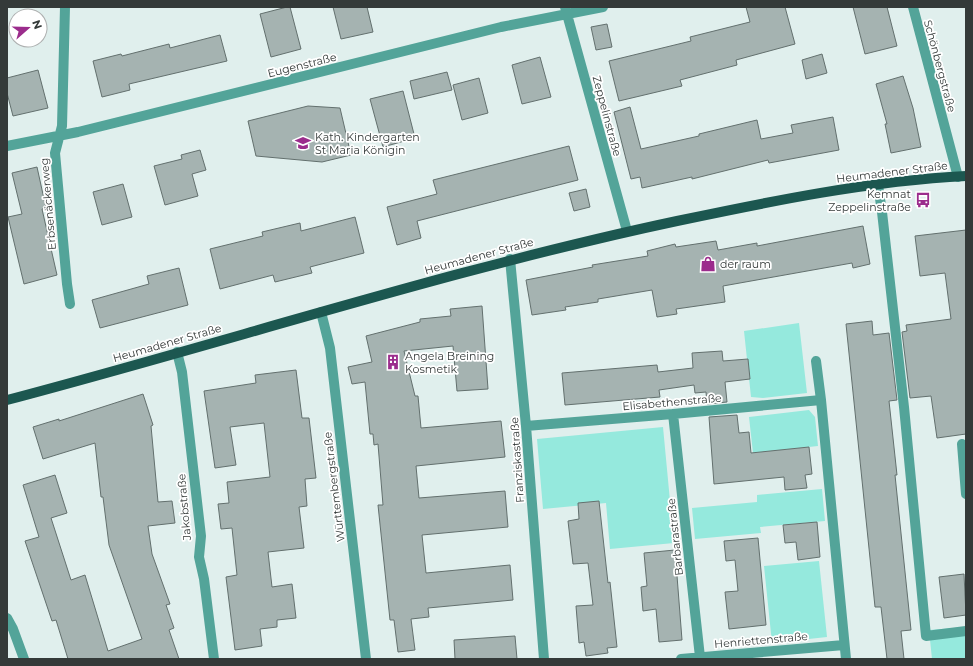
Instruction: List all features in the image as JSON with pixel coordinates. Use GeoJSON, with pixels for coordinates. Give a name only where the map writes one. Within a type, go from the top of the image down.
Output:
{"type":"FeatureCollection","features":[{"type":"Feature","properties":{"kind":"main road","name":"Heumadener Straße"},"geometry":{"type":"LineString","coordinates":[[7,400],[510,259],[627,231],[732,209],[878,185],[962,176]]}},
{"type":"Feature","properties":{"kind":"street","name":"Erbsenäckerweg"},"geometry":{"type":"LineString","coordinates":[[65,7],[62,126],[55,153],[70,304]]}},
{"type":"Feature","properties":{"kind":"street","name":"Eugenstraße"},"geometry":{"type":"LineString","coordinates":[[7,146],[60,136],[565,11],[604,7]]}},
{"type":"Feature","properties":{"kind":"street","name":"Schönbergstraße"},"geometry":{"type":"LineString","coordinates":[[913,7],[962,176]]}},
{"type":"Feature","properties":{"kind":"street","name":"Zeppelinstraße"},"geometry":{"type":"LineString","coordinates":[[565,11],[627,231]]}},
{"type":"Feature","properties":{"kind":"street"},"geometry":{"type":"LineString","coordinates":[[878,185],[904,407],[926,636],[966,631]]}},
{"type":"Feature","properties":{"kind":"street","name":"Franziskastraße"},"geometry":{"type":"LineString","coordinates":[[510,259],[526,426],[544,659]]}},
{"type":"Feature","properties":{"kind":"street","name":"Württembergstraße"},"geometry":{"type":"LineString","coordinates":[[321,312],[330,348],[366,659]]}},
{"type":"Feature","properties":{"kind":"street","name":"Jakobstraße"},"geometry":{"type":"LineString","coordinates":[[177,352],[182,372],[201,536],[199,557],[204,579],[214,659]]}},
{"type":"Feature","properties":{"kind":"street"},"geometry":{"type":"LineString","coordinates":[[816,361],[846,659]]}},
{"type":"Feature","properties":{"kind":"street","name":"Elisabethenstraße"},"geometry":{"type":"LineString","coordinates":[[526,426],[821,400]]}},
{"type":"Feature","properties":{"kind":"street","name":"Barbarastraße"},"geometry":{"type":"LineString","coordinates":[[673,414],[700,657]]}},
{"type":"Feature","properties":{"kind":"street"},"geometry":{"type":"LineString","coordinates":[[962,444],[966,494]]}},
{"type":"Feature","properties":{"kind":"street"},"geometry":{"type":"LineString","coordinates":[[7,618],[13,629],[24,659]]}},
{"type":"Feature","properties":{"kind":"street","name":"Henriettenstraße"},"geometry":{"type":"LineString","coordinates":[[681,659],[844,645]]}},
{"type":"Feature","properties":{"kind":"green space"},"geometry":{"type":"Polygon","coordinates":[[[799,323],[807,393],[763,398],[751,397],[744,331],[799,323]]]}},
{"type":"Feature","properties":{"kind":"green space"},"geometry":{"type":"Polygon","coordinates":[[[809,410],[815,417],[818,446],[753,453],[749,417],[809,410]]]}},
{"type":"Feature","properties":{"kind":"green space"},"geometry":{"type":"Polygon","coordinates":[[[663,427],[674,543],[610,549],[606,503],[543,509],[537,439],[663,427]]]}},
{"type":"Feature","properties":{"kind":"green space"},"geometry":{"type":"Polygon","coordinates":[[[822,489],[825,521],[760,527],[761,533],[695,539],[692,508],[757,502],[757,495],[822,489]]]}},
{"type":"Feature","properties":{"kind":"green space"},"geometry":{"type":"Polygon","coordinates":[[[819,561],[827,637],[772,643],[764,566],[819,561]]]}},
{"type":"Feature","properties":{"kind":"green space"},"geometry":{"type":"Polygon","coordinates":[[[966,627],[966,659],[932,659],[929,630],[966,627]]]}},
{"type":"Feature","properties":{"kind":"building"},"geometry":{"type":"Polygon","coordinates":[[[290,7],[301,49],[271,57],[260,14],[290,7]]]}},
{"type":"Feature","properties":{"kind":"building"},"geometry":{"type":"Polygon","coordinates":[[[333,7],[367,7],[373,32],[341,39],[333,7]]]}},
{"type":"Feature","properties":{"kind":"building"},"geometry":{"type":"Polygon","coordinates":[[[746,7],[785,7],[795,44],[736,60],[737,65],[680,80],[682,86],[619,101],[609,61],[691,41],[690,37],[750,22],[746,7]]]}},
{"type":"Feature","properties":{"kind":"building"},"geometry":{"type":"Polygon","coordinates":[[[853,7],[887,7],[897,46],[865,54],[853,7]]]}},
{"type":"Feature","properties":{"kind":"building"},"geometry":{"type":"Polygon","coordinates":[[[607,24],[612,47],[596,50],[591,27],[607,24]]]}},
{"type":"Feature","properties":{"kind":"building"},"geometry":{"type":"Polygon","coordinates":[[[220,35],[227,61],[129,84],[130,90],[102,97],[93,61],[121,54],[122,56],[169,44],[170,48],[220,35]]]}},
{"type":"Feature","properties":{"kind":"building"},"geometry":{"type":"Polygon","coordinates":[[[822,54],[827,73],[806,79],[802,60],[822,54]]]}},
{"type":"Feature","properties":{"kind":"building"},"geometry":{"type":"Polygon","coordinates":[[[540,57],[551,97],[522,104],[512,65],[540,57]]]}},
{"type":"Feature","properties":{"kind":"building"},"geometry":{"type":"Polygon","coordinates":[[[38,70],[48,108],[13,116],[7,93],[7,78],[38,70]]]}},
{"type":"Feature","properties":{"kind":"building"},"geometry":{"type":"Polygon","coordinates":[[[447,72],[452,90],[414,99],[410,81],[447,72]]]}},
{"type":"Feature","properties":{"kind":"building"},"geometry":{"type":"Polygon","coordinates":[[[903,76],[913,108],[921,147],[891,153],[885,124],[887,124],[876,84],[903,76]]]}},
{"type":"Feature","properties":{"kind":"building"},"geometry":{"type":"Polygon","coordinates":[[[479,78],[488,113],[462,120],[453,85],[479,78]]]}},
{"type":"Feature","properties":{"kind":"building"},"geometry":{"type":"Polygon","coordinates":[[[403,91],[415,138],[383,147],[370,99],[403,91]]]}},
{"type":"Feature","properties":{"kind":"building"},"geometry":{"type":"Polygon","coordinates":[[[308,106],[340,108],[351,155],[322,162],[256,156],[248,121],[308,106]]]}},
{"type":"Feature","properties":{"kind":"building"},"geometry":{"type":"Polygon","coordinates":[[[630,107],[641,149],[699,136],[699,134],[757,120],[761,139],[793,133],[791,125],[833,117],[839,150],[769,163],[768,160],[692,179],[692,177],[642,188],[640,177],[631,179],[614,112],[630,107]]]}},
{"type":"Feature","properties":{"kind":"building"},"geometry":{"type":"Polygon","coordinates":[[[569,146],[578,180],[417,221],[421,238],[397,245],[387,207],[437,194],[433,180],[569,146]]]}},
{"type":"Feature","properties":{"kind":"building"},"geometry":{"type":"Polygon","coordinates":[[[200,150],[206,170],[192,174],[198,196],[165,205],[154,166],[182,159],[181,155],[200,150]]]}},
{"type":"Feature","properties":{"kind":"building"},"geometry":{"type":"Polygon","coordinates":[[[37,167],[46,208],[42,209],[57,275],[24,284],[8,217],[22,214],[12,173],[37,167]]]}},
{"type":"Feature","properties":{"kind":"building"},"geometry":{"type":"Polygon","coordinates":[[[123,184],[132,217],[102,225],[93,192],[123,184]]]}},
{"type":"Feature","properties":{"kind":"building"},"geometry":{"type":"Polygon","coordinates":[[[586,189],[590,207],[574,211],[569,193],[586,189]]]}},
{"type":"Feature","properties":{"kind":"building"},"geometry":{"type":"Polygon","coordinates":[[[355,217],[364,253],[310,267],[312,273],[275,282],[273,275],[220,289],[210,249],[263,236],[262,232],[300,223],[301,231],[355,217]]]}},
{"type":"Feature","properties":{"kind":"building"},"geometry":{"type":"Polygon","coordinates":[[[863,226],[870,264],[853,268],[852,263],[723,286],[725,302],[676,309],[677,314],[657,317],[652,290],[598,299],[598,302],[565,307],[566,310],[532,315],[526,280],[593,267],[592,265],[648,256],[647,251],[675,244],[676,247],[716,241],[718,250],[757,243],[757,246],[863,226]]]}},
{"type":"Feature","properties":{"kind":"building"},"geometry":{"type":"Polygon","coordinates":[[[966,230],[966,434],[937,438],[931,396],[910,398],[902,332],[907,331],[906,325],[951,319],[945,273],[920,276],[915,236],[966,230]]]}},
{"type":"Feature","properties":{"kind":"building"},"geometry":{"type":"Polygon","coordinates":[[[179,268],[188,305],[100,328],[92,300],[149,284],[147,276],[179,268]]]}},
{"type":"Feature","properties":{"kind":"building"},"geometry":{"type":"Polygon","coordinates":[[[482,306],[488,389],[457,391],[453,346],[404,351],[415,396],[418,396],[421,428],[501,421],[505,457],[416,466],[419,498],[505,491],[508,527],[422,535],[426,573],[510,565],[513,600],[428,608],[429,617],[411,619],[415,650],[398,652],[394,620],[390,620],[378,505],[383,505],[378,444],[374,445],[373,434],[370,434],[365,382],[352,384],[348,367],[372,362],[366,336],[420,322],[420,319],[451,316],[450,309],[482,306]]]}},
{"type":"Feature","properties":{"kind":"building"},"geometry":{"type":"Polygon","coordinates":[[[872,321],[873,335],[889,333],[897,400],[889,401],[911,630],[901,631],[904,659],[887,659],[881,607],[875,607],[846,324],[872,321]]]}},
{"type":"Feature","properties":{"kind":"building"},"geometry":{"type":"Polygon","coordinates":[[[722,351],[723,361],[748,359],[750,379],[725,382],[727,402],[707,404],[706,392],[695,393],[694,385],[659,390],[660,397],[565,405],[562,373],[657,365],[658,372],[693,368],[692,353],[722,351]]]}},
{"type":"Feature","properties":{"kind":"building"},"geometry":{"type":"Polygon","coordinates":[[[296,370],[302,418],[309,418],[316,478],[305,479],[307,506],[299,507],[304,548],[268,552],[272,587],[292,584],[296,618],[277,620],[277,627],[260,629],[262,646],[235,650],[226,577],[237,575],[232,528],[221,529],[218,504],[229,503],[227,482],[270,477],[264,423],[230,427],[236,465],[215,468],[204,391],[256,383],[255,375],[296,370]]]}},
{"type":"Feature","properties":{"kind":"building"},"geometry":{"type":"Polygon","coordinates":[[[143,394],[153,425],[151,426],[158,502],[172,501],[175,523],[148,526],[152,554],[170,604],[166,605],[174,628],[169,630],[179,659],[68,659],[56,620],[52,621],[25,541],[39,537],[23,485],[55,475],[67,513],[51,518],[71,580],[85,575],[108,651],[142,639],[109,545],[103,497],[101,497],[95,443],[43,459],[33,427],[59,419],[59,421],[143,394]]]}},
{"type":"Feature","properties":{"kind":"building"},"geometry":{"type":"Polygon","coordinates":[[[737,415],[739,433],[749,432],[751,453],[809,447],[812,474],[805,475],[807,488],[785,490],[784,477],[714,484],[709,417],[737,415]]]}},
{"type":"Feature","properties":{"kind":"building"},"geometry":{"type":"Polygon","coordinates":[[[599,501],[617,647],[607,648],[608,653],[586,656],[584,642],[579,643],[576,606],[593,605],[588,563],[573,564],[568,521],[579,519],[578,503],[599,501]]]}},
{"type":"Feature","properties":{"kind":"building"},"geometry":{"type":"Polygon","coordinates":[[[817,522],[820,557],[798,560],[796,542],[785,543],[783,525],[817,522]]]}},
{"type":"Feature","properties":{"kind":"building"},"geometry":{"type":"Polygon","coordinates":[[[758,538],[766,625],[729,629],[725,592],[738,591],[735,560],[726,561],[724,541],[758,538]]]}},
{"type":"Feature","properties":{"kind":"building"},"geometry":{"type":"Polygon","coordinates":[[[675,550],[682,640],[659,642],[656,609],[643,611],[641,587],[647,586],[644,553],[675,550]]]}},
{"type":"Feature","properties":{"kind":"building"},"geometry":{"type":"Polygon","coordinates":[[[964,574],[966,615],[944,618],[939,577],[964,574]]]}},
{"type":"Feature","properties":{"kind":"building"},"geometry":{"type":"Polygon","coordinates":[[[515,636],[517,659],[455,659],[454,640],[515,636]]]}},
{"type":"Feature","properties":{"kind":"place","name":"Kath. Kindergarten St Maria Königin"},"geometry":{"type":"Point","coordinates":[303,143]}},
{"type":"Feature","properties":{"kind":"place","name":"Kemnat Zeppelinstraße"},"geometry":{"type":"Point","coordinates":[923,200]}},
{"type":"Feature","properties":{"kind":"place","name":"der raum"},"geometry":{"type":"Point","coordinates":[708,264]}},
{"type":"Feature","properties":{"kind":"place","name":"Angela Breining Kosmetik"},"geometry":{"type":"Point","coordinates":[393,362]}}]}
